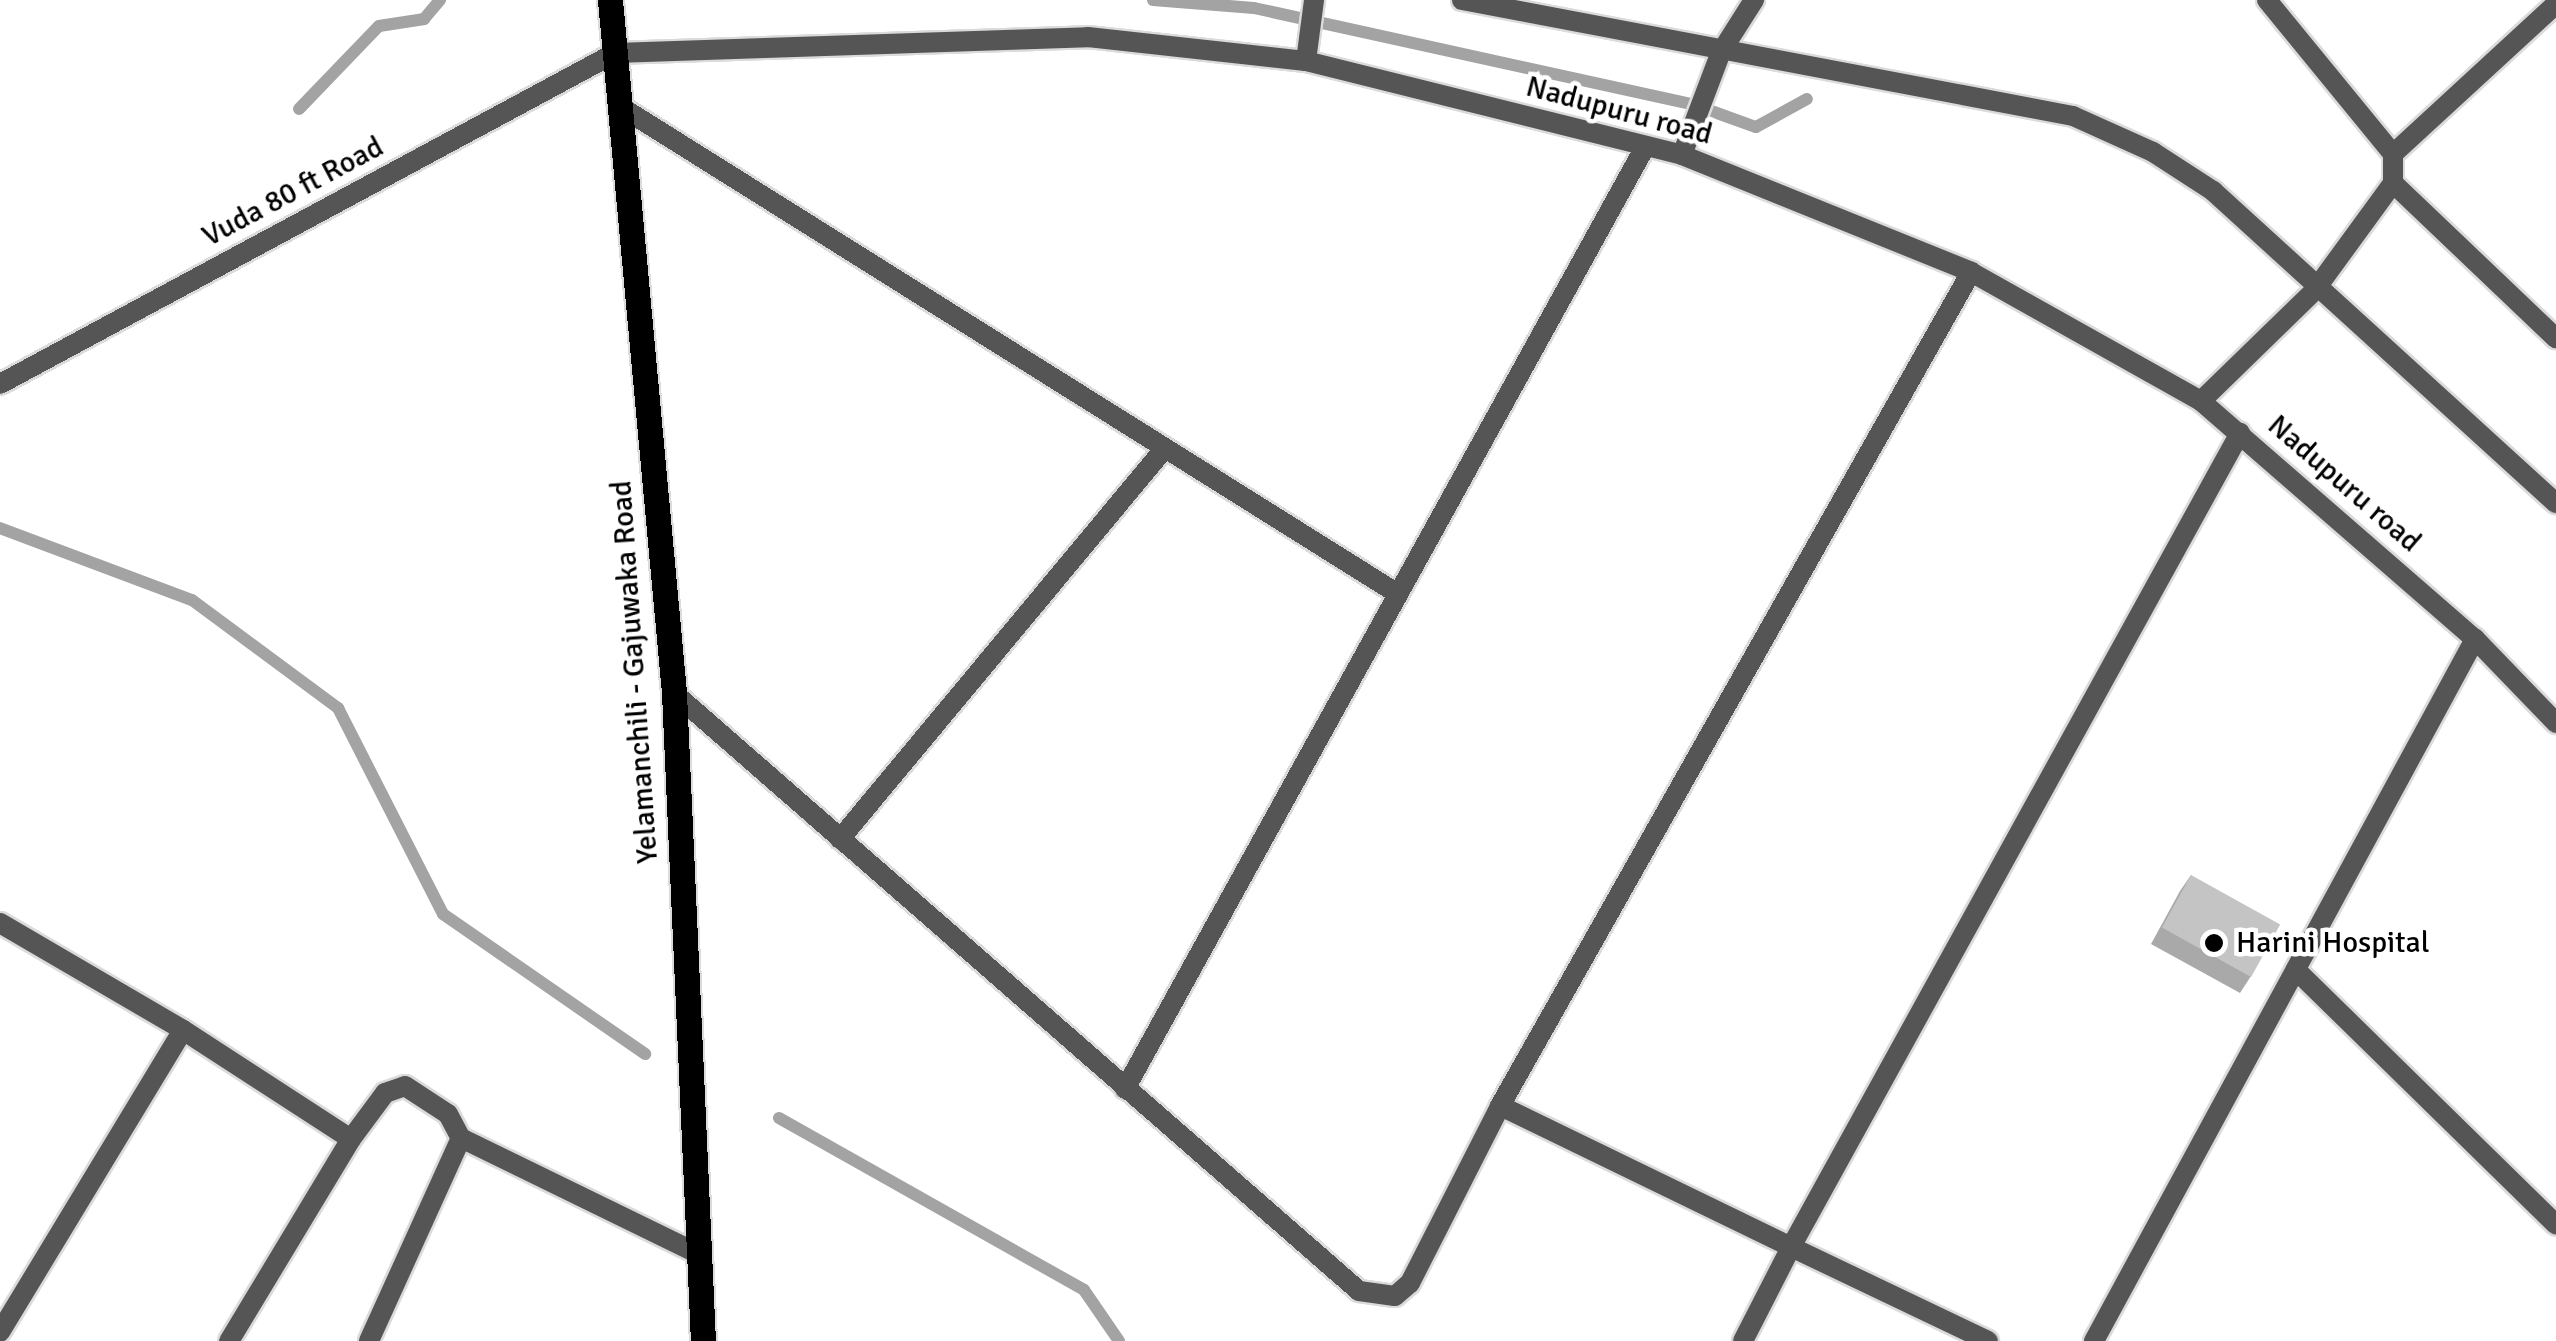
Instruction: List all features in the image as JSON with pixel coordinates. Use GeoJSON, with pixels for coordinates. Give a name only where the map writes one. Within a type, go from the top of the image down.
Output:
{"type":"FeatureCollection","features":[{"type":"Feature","properties":{"kind":"main road","name":"Yelamanchili - Gajuwaka Road"},"geometry":{"type":"LineString","coordinates":[[610,0],[674,693],[696,1253],[703,1341]]}},
{"type":"Feature","properties":{"kind":"street"},"geometry":{"type":"LineString","coordinates":[[1306,61],[1314,0]]}},
{"type":"Feature","properties":{"kind":"street"},"geometry":{"type":"LineString","coordinates":[[1462,0],[2073,116],[2213,192],[2315,290],[2556,503]]}},
{"type":"Feature","properties":{"kind":"street"},"geometry":{"type":"LineString","coordinates":[[1682,155],[1721,52],[1754,0]]}},
{"type":"Feature","properties":{"kind":"street"},"geometry":{"type":"LineString","coordinates":[[2201,401],[2315,290],[2393,183],[2394,154],[2267,0]]}},
{"type":"Feature","properties":{"kind":"street"},"geometry":{"type":"LineString","coordinates":[[2394,154],[2556,4]]}},
{"type":"Feature","properties":{"kind":"street","name":"Nadupuru road"},"geometry":{"type":"LineString","coordinates":[[614,42],[1088,37],[1306,61],[1682,155],[1971,272],[2201,401],[2475,639],[2556,723]]}},
{"type":"Feature","properties":{"kind":"street","name":"Vuda 80 ft Road"},"geometry":{"type":"LineString","coordinates":[[0,384],[614,42]]}},
{"type":"Feature","properties":{"kind":"street"},"geometry":{"type":"LineString","coordinates":[[621,107],[1398,594]]}},
{"type":"Feature","properties":{"kind":"street"},"geometry":{"type":"LineString","coordinates":[[1125,1089],[1645,147]]}},
{"type":"Feature","properties":{"kind":"street"},"geometry":{"type":"LineString","coordinates":[[2393,183],[2556,338]]}},
{"type":"Feature","properties":{"kind":"street"},"geometry":{"type":"LineString","coordinates":[[674,693],[1125,1089],[1375,1297],[1395,1296],[1410,1283],[1500,1106],[1971,272]]}},
{"type":"Feature","properties":{"kind":"street"},"geometry":{"type":"LineString","coordinates":[[1743,1341],[1791,1247],[2240,433]]}},
{"type":"Feature","properties":{"kind":"street"},"geometry":{"type":"LineString","coordinates":[[840,839],[1165,448]]}},
{"type":"Feature","properties":{"kind":"street"},"geometry":{"type":"LineString","coordinates":[[2094,1341],[2475,639]]}},
{"type":"Feature","properties":{"kind":"street"},"geometry":{"type":"LineString","coordinates":[[0,922],[183,1030],[351,1138]]}},
{"type":"Feature","properties":{"kind":"street"},"geometry":{"type":"LineString","coordinates":[[2296,970],[2556,1225]]}},
{"type":"Feature","properties":{"kind":"street"},"geometry":{"type":"LineString","coordinates":[[0,1332],[183,1030]]}},
{"type":"Feature","properties":{"kind":"street"},"geometry":{"type":"LineString","coordinates":[[229,1341],[351,1138],[385,1092],[404,1086],[448,1114],[460,1138],[696,1253]]}},
{"type":"Feature","properties":{"kind":"street"},"geometry":{"type":"LineString","coordinates":[[1500,1106],[1988,1341]]}},
{"type":"Feature","properties":{"kind":"street"},"geometry":{"type":"LineString","coordinates":[[370,1341],[460,1138]]}},
{"type":"Feature","properties":{"kind":"building"},"geometry":{"type":"Polygon","coordinates":[[[2191,875],[2280,924],[2251,977],[2162,927],[2191,875]]]}},
{"type":"Feature","properties":{"kind":"waterway"},"geometry":{"type":"LineString","coordinates":[[299,109],[379,26],[424,19],[440,0]]}},
{"type":"Feature","properties":{"kind":"waterway"},"geometry":{"type":"LineString","coordinates":[[1153,0],[1254,8],[1692,104],[1756,127],[1807,99]]}},
{"type":"Feature","properties":{"kind":"waterway"},"geometry":{"type":"LineString","coordinates":[[0,528],[192,600],[338,708],[443,914],[645,1054]]}},
{"type":"Feature","properties":{"kind":"waterway"},"geometry":{"type":"LineString","coordinates":[[779,1118],[1084,1290],[1119,1341]]}},
{"type":"Feature","properties":{"kind":"place","name":"Harini Hospital"},"geometry":{"type":"Point","coordinates":[2214,943]}}]}
